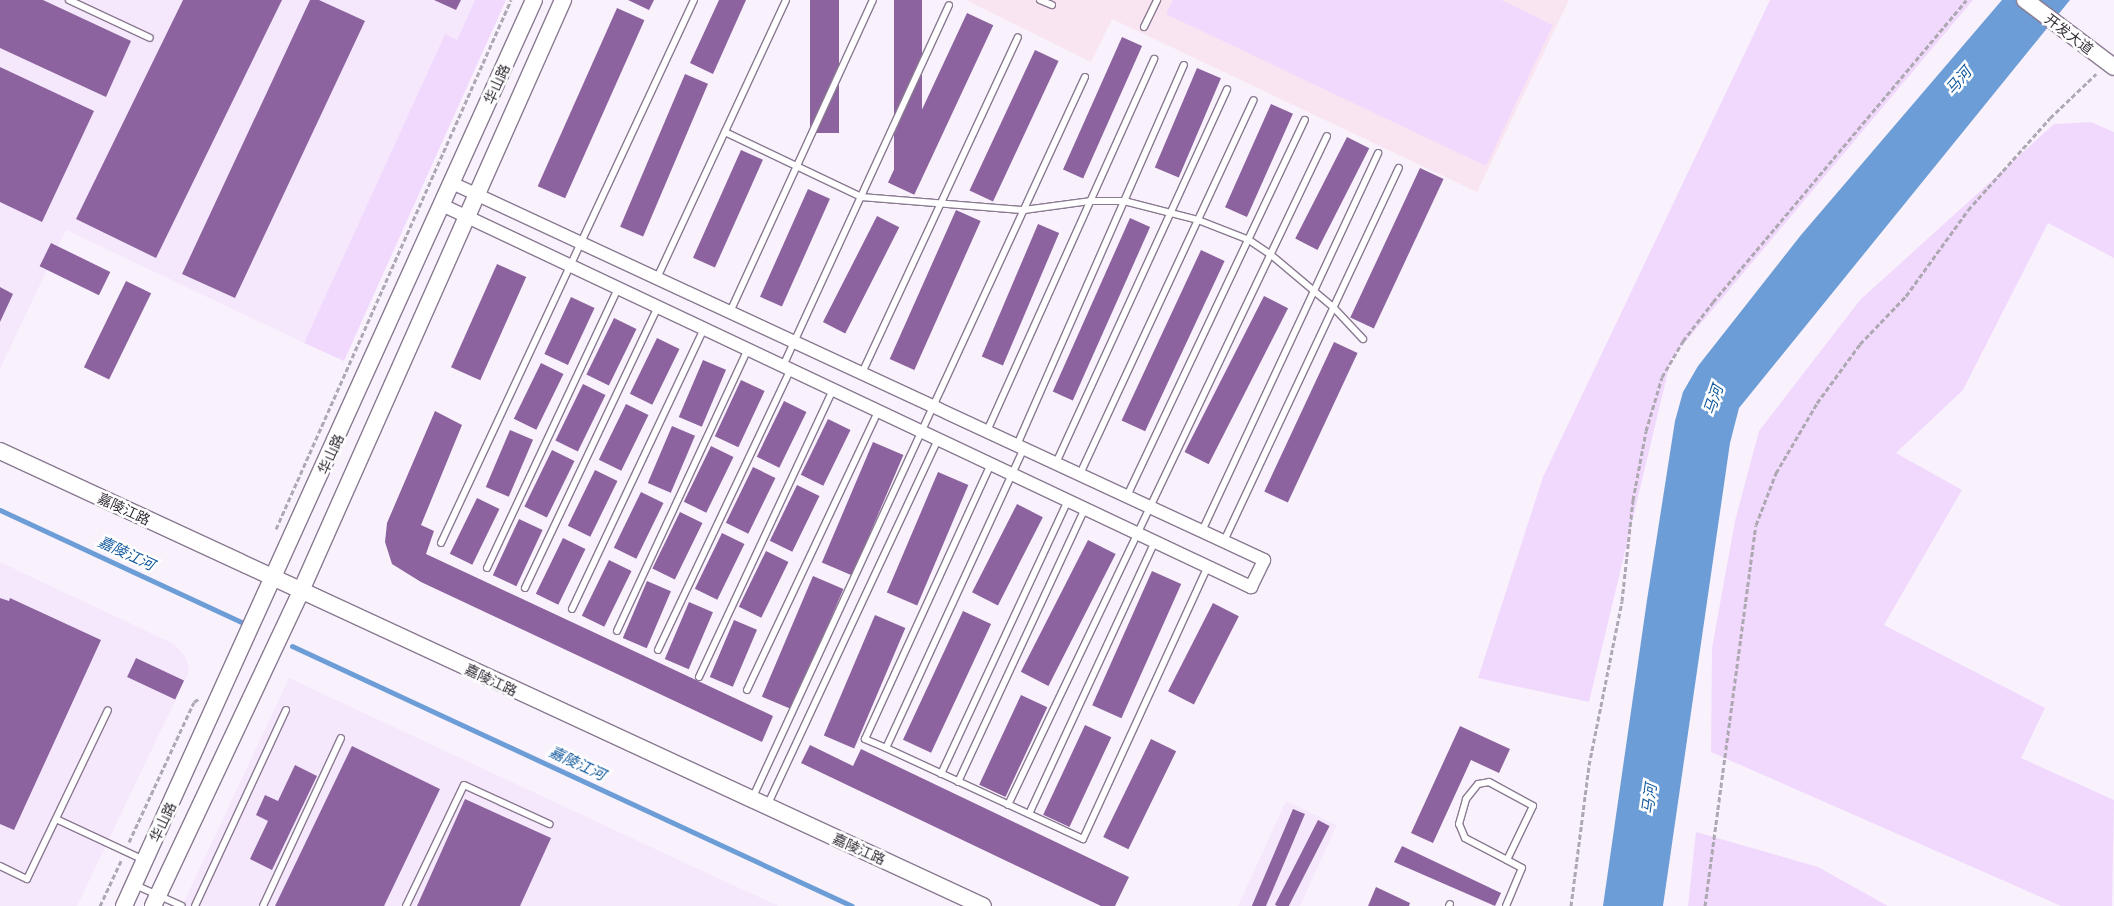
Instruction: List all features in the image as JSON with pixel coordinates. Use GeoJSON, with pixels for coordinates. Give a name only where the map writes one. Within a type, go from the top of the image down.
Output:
{"type":"FeatureCollection","features":[{"type":"Feature","properties":{"kind":"street","name":"华山路"},"geometry":{"type":"LineString","coordinates":[[124,906],[275,580],[534,0]]}},
{"type":"Feature","properties":{"kind":"street","name":"华山路"},"geometry":{"type":"LineString","coordinates":[[156,901],[300,593],[563,0]]}},
{"type":"Feature","properties":{"kind":"street","name":"开发大道"},"geometry":{"type":"LineString","coordinates":[[2025,0],[2111,65]]}},
{"type":"Feature","properties":{"kind":"street"},"geometry":{"type":"LineString","coordinates":[[442,205],[1251,587],[1264,560],[452,183]]}},
{"type":"Feature","properties":{"kind":"street","name":"嘉陵江路"},"geometry":{"type":"LineString","coordinates":[[0,451],[300,593],[983,906]]}},
{"type":"Feature","properties":{"kind":"lane"},"geometry":{"type":"LineString","coordinates":[[69,0],[150,38]]}},
{"type":"Feature","properties":{"kind":"lane"},"geometry":{"type":"LineString","coordinates":[[442,543],[694,0]]}},
{"type":"Feature","properties":{"kind":"lane"},"geometry":{"type":"LineString","coordinates":[[657,278],[786,0]]}},
{"type":"Feature","properties":{"kind":"lane"},"geometry":{"type":"LineString","coordinates":[[730,312],[873,0]]}},
{"type":"Feature","properties":{"kind":"lane"},"geometry":{"type":"LineString","coordinates":[[1040,0],[1052,6]]}},
{"type":"Feature","properties":{"kind":"lane"},"geometry":{"type":"LineString","coordinates":[[1144,27],[1157,0]]}},
{"type":"Feature","properties":{"kind":"lane"},"geometry":{"type":"LineString","coordinates":[[658,650],[787,368],[794,342],[949,5]]}},
{"type":"Feature","properties":{"kind":"lane"},"geometry":{"type":"LineString","coordinates":[[862,373],[1018,36]]}},
{"type":"Feature","properties":{"kind":"lane"},"geometry":{"type":"LineString","coordinates":[[987,431],[1154,59]]}},
{"type":"Feature","properties":{"kind":"lane"},"geometry":{"type":"LineString","coordinates":[[886,748],[1012,474],[1021,447],[1124,201],[1184,64]]}},
{"type":"Feature","properties":{"kind":"lane"},"geometry":{"type":"LineString","coordinates":[[759,804],[922,432],[1085,77]]}},
{"type":"Feature","properties":{"kind":"lane"},"geometry":{"type":"LineString","coordinates":[[1056,463],[1226,89]]}},
{"type":"Feature","properties":{"kind":"lane"},"geometry":{"type":"LineString","coordinates":[[1080,474],[1254,100]]}},
{"type":"Feature","properties":{"kind":"lane"},"geometry":{"type":"LineString","coordinates":[[1127,496],[1305,120]]}},
{"type":"Feature","properties":{"kind":"lane"},"geometry":{"type":"LineString","coordinates":[[725,132],[861,197],[940,206],[1024,210],[1091,201],[1124,201],[1198,220],[1249,240],[1270,254],[1334,307],[1363,339]]}},
{"type":"Feature","properties":{"kind":"lane"},"geometry":{"type":"LineString","coordinates":[[1008,805],[1148,506],[1327,136]]}},
{"type":"Feature","properties":{"kind":"lane"},"geometry":{"type":"LineString","coordinates":[[1202,531],[1378,153]]}},
{"type":"Feature","properties":{"kind":"lane"},"geometry":{"type":"LineString","coordinates":[[1224,541],[1399,168]]}},
{"type":"Feature","properties":{"kind":"lane"},"geometry":{"type":"LineString","coordinates":[[486,568],[618,288]]}},
{"type":"Feature","properties":{"kind":"lane"},"geometry":{"type":"LineString","coordinates":[[525,588],[658,307]]}},
{"type":"Feature","properties":{"kind":"lane"},"geometry":{"type":"LineString","coordinates":[[572,609],[704,328]]}},
{"type":"Feature","properties":{"kind":"lane"},"geometry":{"type":"LineString","coordinates":[[617,631],[748,349]]}},
{"type":"Feature","properties":{"kind":"lane"},"geometry":{"type":"LineString","coordinates":[[699,677],[833,389]]}},
{"type":"Feature","properties":{"kind":"lane"},"geometry":{"type":"LineString","coordinates":[[747,690],[878,411]]}},
{"type":"Feature","properties":{"kind":"lane"},"geometry":{"type":"LineString","coordinates":[[759,804],[938,439]]}},
{"type":"Feature","properties":{"kind":"lane"},"geometry":{"type":"LineString","coordinates":[[991,464],[865,739],[1083,840],[1208,566]]}},
{"type":"Feature","properties":{"kind":"lane"},"geometry":{"type":"LineString","coordinates":[[941,774],[1068,500]]}},
{"type":"Feature","properties":{"kind":"lane"},"geometry":{"type":"LineString","coordinates":[[958,782],[1085,508]]}},
{"type":"Feature","properties":{"kind":"lane"},"geometry":{"type":"LineString","coordinates":[[1028,814],[1155,541]]}},
{"type":"Feature","properties":{"kind":"lane"},"geometry":{"type":"LineString","coordinates":[[0,866],[27,879],[108,710]]}},
{"type":"Feature","properties":{"kind":"lane"},"geometry":{"type":"LineString","coordinates":[[195,906],[286,710]]}},
{"type":"Feature","properties":{"kind":"lane"},"geometry":{"type":"LineString","coordinates":[[262,906],[341,738]]}},
{"type":"Feature","properties":{"kind":"lane"},"geometry":{"type":"LineString","coordinates":[[1506,906],[1522,868],[1507,860],[1461,832],[1462,808],[1478,784],[1489,782],[1533,806],[1507,860]]}},
{"type":"Feature","properties":{"kind":"lane"},"geometry":{"type":"LineString","coordinates":[[406,906],[464,785],[549,824]]}},
{"type":"Feature","properties":{"kind":"lane"},"geometry":{"type":"LineString","coordinates":[[56,819],[145,860]]}},
{"type":"Feature","properties":{"kind":"lane"},"geometry":{"type":"LineString","coordinates":[[134,884],[156,901],[182,906]]}},
{"type":"Feature","properties":{"kind":"path"},"geometry":{"type":"LineString","coordinates":[[276,534],[281,515],[511,0]]}},
{"type":"Feature","properties":{"kind":"path"},"geometry":{"type":"LineString","coordinates":[[1570,906],[1590,756],[1622,601],[1633,500],[1646,432],[1662,377],[1682,341],[1966,0]]}},
{"type":"Feature","properties":{"kind":"path"},"geometry":{"type":"LineString","coordinates":[[1705,906],[1756,524],[1776,473],[1817,403],[1860,344],[1906,296],[1968,210],[2050,118],[2111,65]]}},
{"type":"Feature","properties":{"kind":"path"},"geometry":{"type":"LineString","coordinates":[[100,906],[194,702],[228,680]]}},
{"type":"Feature","properties":{"kind":"shaded area"},"geometry":{"type":"Polygon","coordinates":[[[0,0],[475,0],[457,40],[445,34],[304,343],[66,230],[0,369],[0,0]]]}},
{"type":"Feature","properties":{"kind":"shaded area"},"geometry":{"type":"Polygon","coordinates":[[[475,0],[506,0],[344,361],[304,343],[445,34],[457,40],[475,0]]]}},
{"type":"Feature","properties":{"kind":"shaded area"},"geometry":{"type":"Polygon","coordinates":[[[966,0],[1569,0],[1477,192],[1112,19],[1091,62],[966,0]]]}},
{"type":"Feature","properties":{"kind":"shaded area"},"geometry":{"type":"Polygon","coordinates":[[[1173,0],[1501,0],[1553,25],[1486,166],[1166,14],[1173,0]]]}},
{"type":"Feature","properties":{"kind":"shaded area"},"geometry":{"type":"Polygon","coordinates":[[[1770,0],[1973,0],[1671,359],[1589,702],[1478,678],[1543,477],[1770,0]]]}},
{"type":"Feature","properties":{"kind":"shaded area"},"geometry":{"type":"Polygon","coordinates":[[[2091,122],[2114,132],[2114,258],[2048,223],[1963,390],[1896,453],[1962,490],[1884,625],[2045,708],[2021,758],[2114,800],[2112,906],[2061,906],[1711,752],[1712,648],[1735,521],[1759,431],[1860,300],[2054,124],[2091,122]]]}},
{"type":"Feature","properties":{"kind":"shaded area"},"geometry":{"type":"Polygon","coordinates":[[[0,562],[174,644],[185,656],[189,666],[188,674],[77,906],[0,906],[0,562]]]}},
{"type":"Feature","properties":{"kind":"shaded area"},"geometry":{"type":"Polygon","coordinates":[[[289,678],[711,875],[779,906],[182,906],[289,678]]]}},
{"type":"Feature","properties":{"kind":"shaded area"},"geometry":{"type":"Polygon","coordinates":[[[1286,801],[1337,825],[1300,906],[1238,906],[1286,801]]]}},
{"type":"Feature","properties":{"kind":"shaded area"},"geometry":{"type":"Polygon","coordinates":[[[1696,832],[1818,867],[1888,906],[1688,906],[1696,832]]]}},
{"type":"Feature","properties":{"kind":"water","name":"马河"},"geometry":{"type":"Polygon","coordinates":[[[2002,0],[2070,0],[1739,408],[1730,443],[1663,906],[1603,906],[1647,600],[1675,421],[1683,392],[1698,366],[1801,235],[2002,0]]]}},
{"type":"Feature","properties":{"kind":"building"},"geometry":{"type":"Polygon","coordinates":[[[0,0],[43,0],[131,41],[106,97],[0,48],[0,0]]]}},
{"type":"Feature","properties":{"kind":"building"},"geometry":{"type":"Polygon","coordinates":[[[183,0],[282,0],[156,258],[76,219],[183,0]]]}},
{"type":"Feature","properties":{"kind":"building"},"geometry":{"type":"Polygon","coordinates":[[[310,0],[319,0],[365,21],[235,298],[182,274],[310,0]]]}},
{"type":"Feature","properties":{"kind":"building"},"geometry":{"type":"Polygon","coordinates":[[[434,0],[461,0],[456,10],[434,0]]]}},
{"type":"Feature","properties":{"kind":"building"},"geometry":{"type":"Polygon","coordinates":[[[628,0],[654,0],[649,10],[628,0]]]}},
{"type":"Feature","properties":{"kind":"building"},"geometry":{"type":"Polygon","coordinates":[[[719,0],[746,0],[713,74],[690,63],[719,0]]]}},
{"type":"Feature","properties":{"kind":"building"},"geometry":{"type":"Polygon","coordinates":[[[810,0],[839,0],[839,133],[810,133],[810,0]]]}},
{"type":"Feature","properties":{"kind":"building"},"geometry":{"type":"Polygon","coordinates":[[[894,0],[922,0],[922,177],[894,177],[894,0]]]}},
{"type":"Feature","properties":{"kind":"building"},"geometry":{"type":"Polygon","coordinates":[[[617,8],[644,20],[565,198],[538,186],[617,8]]]}},
{"type":"Feature","properties":{"kind":"building"},"geometry":{"type":"Polygon","coordinates":[[[967,13],[993,25],[914,195],[888,182],[967,13]]]}},
{"type":"Feature","properties":{"kind":"building"},"geometry":{"type":"Polygon","coordinates":[[[1122,37],[1142,46],[1083,178],[1063,169],[1122,37]]]}},
{"type":"Feature","properties":{"kind":"building"},"geometry":{"type":"Polygon","coordinates":[[[1035,50],[1059,61],[993,201],[969,190],[1035,50]]]}},
{"type":"Feature","properties":{"kind":"building"},"geometry":{"type":"Polygon","coordinates":[[[0,67],[94,111],[42,222],[0,202],[0,67]]]}},
{"type":"Feature","properties":{"kind":"building"},"geometry":{"type":"Polygon","coordinates":[[[1197,68],[1221,78],[1179,178],[1155,167],[1197,68]]]}},
{"type":"Feature","properties":{"kind":"building"},"geometry":{"type":"Polygon","coordinates":[[[685,74],[708,84],[643,237],[620,227],[685,74]]]}},
{"type":"Feature","properties":{"kind":"building"},"geometry":{"type":"Polygon","coordinates":[[[1271,104],[1293,114],[1247,217],[1225,207],[1271,104]]]}},
{"type":"Feature","properties":{"kind":"building"},"geometry":{"type":"Polygon","coordinates":[[[1347,137],[1369,148],[1318,250],[1295,239],[1347,137]]]}},
{"type":"Feature","properties":{"kind":"building"},"geometry":{"type":"Polygon","coordinates":[[[741,150],[763,160],[715,268],[693,258],[741,150]]]}},
{"type":"Feature","properties":{"kind":"building"},"geometry":{"type":"Polygon","coordinates":[[[1420,168],[1444,179],[1374,329],[1350,318],[1420,168]]]}},
{"type":"Feature","properties":{"kind":"building"},"geometry":{"type":"Polygon","coordinates":[[[808,189],[830,199],[782,307],[760,297],[808,189]]]}},
{"type":"Feature","properties":{"kind":"building"},"geometry":{"type":"Polygon","coordinates":[[[956,210],[981,221],[914,370],[890,359],[956,210]]]}},
{"type":"Feature","properties":{"kind":"building"},"geometry":{"type":"Polygon","coordinates":[[[877,216],[899,227],[845,333],[823,322],[877,216]]]}},
{"type":"Feature","properties":{"kind":"building"},"geometry":{"type":"Polygon","coordinates":[[[1130,218],[1150,227],[1073,401],[1053,392],[1130,218]]]}},
{"type":"Feature","properties":{"kind":"building"},"geometry":{"type":"Polygon","coordinates":[[[1038,224],[1059,233],[1003,366],[982,357],[1038,224]]]}},
{"type":"Feature","properties":{"kind":"building"},"geometry":{"type":"Polygon","coordinates":[[[51,243],[110,272],[99,295],[40,266],[51,243]]]}},
{"type":"Feature","properties":{"kind":"building"},"geometry":{"type":"Polygon","coordinates":[[[1201,250],[1225,261],[1145,431],[1122,420],[1201,250]]]}},
{"type":"Feature","properties":{"kind":"building"},"geometry":{"type":"Polygon","coordinates":[[[497,264],[526,277],[480,380],[451,367],[497,264]]]}},
{"type":"Feature","properties":{"kind":"building"},"geometry":{"type":"Polygon","coordinates":[[[126,281],[151,293],[109,380],[84,367],[126,281]]]}},
{"type":"Feature","properties":{"kind":"building"},"geometry":{"type":"Polygon","coordinates":[[[0,287],[13,294],[0,322],[0,287]]]}},
{"type":"Feature","properties":{"kind":"building"},"geometry":{"type":"Polygon","coordinates":[[[1264,296],[1288,308],[1209,464],[1185,452],[1264,296]]]}},
{"type":"Feature","properties":{"kind":"building"},"geometry":{"type":"Polygon","coordinates":[[[571,297],[595,308],[568,365],[544,354],[571,297]]]}},
{"type":"Feature","properties":{"kind":"building"},"geometry":{"type":"Polygon","coordinates":[[[614,318],[636,329],[609,386],[586,375],[614,318]]]}},
{"type":"Feature","properties":{"kind":"building"},"geometry":{"type":"Polygon","coordinates":[[[657,338],[679,349],[652,405],[630,394],[657,338]]]}},
{"type":"Feature","properties":{"kind":"building"},"geometry":{"type":"Polygon","coordinates":[[[1334,342],[1358,353],[1288,503],[1264,492],[1334,342]]]}},
{"type":"Feature","properties":{"kind":"building"},"geometry":{"type":"Polygon","coordinates":[[[703,360],[726,370],[702,427],[679,417],[703,360]]]}},
{"type":"Feature","properties":{"kind":"building"},"geometry":{"type":"Polygon","coordinates":[[[541,363],[563,374],[536,430],[514,419],[541,363]]]}},
{"type":"Feature","properties":{"kind":"building"},"geometry":{"type":"Polygon","coordinates":[[[741,380],[765,391],[738,447],[715,436],[741,380]]]}},
{"type":"Feature","properties":{"kind":"building"},"geometry":{"type":"Polygon","coordinates":[[[583,384],[605,395],[578,452],[555,441],[583,384]]]}},
{"type":"Feature","properties":{"kind":"building"},"geometry":{"type":"Polygon","coordinates":[[[784,401],[806,412],[779,468],[757,457],[784,401]]]}},
{"type":"Feature","properties":{"kind":"building"},"geometry":{"type":"Polygon","coordinates":[[[626,404],[648,415],[621,471],[599,460],[626,404]]]}},
{"type":"Feature","properties":{"kind":"building"},"geometry":{"type":"Polygon","coordinates":[[[435,411],[462,425],[421,525],[434,531],[426,554],[773,716],[762,742],[421,582],[392,564],[385,542],[387,523],[435,411]]]}},
{"type":"Feature","properties":{"kind":"building"},"geometry":{"type":"Polygon","coordinates":[[[828,419],[850,430],[823,486],[801,475],[828,419]]]}},
{"type":"Feature","properties":{"kind":"building"},"geometry":{"type":"Polygon","coordinates":[[[672,426],[695,436],[671,493],[648,483],[672,426]]]}},
{"type":"Feature","properties":{"kind":"building"},"geometry":{"type":"Polygon","coordinates":[[[510,430],[533,440],[509,497],[486,487],[510,430]]]}},
{"type":"Feature","properties":{"kind":"building"},"geometry":{"type":"Polygon","coordinates":[[[873,442],[903,455],[852,575],[822,563],[873,442]]]}},
{"type":"Feature","properties":{"kind":"building"},"geometry":{"type":"Polygon","coordinates":[[[711,446],[733,457],[706,513],[684,502],[711,446]]]}},
{"type":"Feature","properties":{"kind":"building"},"geometry":{"type":"Polygon","coordinates":[[[552,450],[574,461],[547,518],[524,507],[552,450]]]}},
{"type":"Feature","properties":{"kind":"building"},"geometry":{"type":"Polygon","coordinates":[[[753,467],[775,478],[748,534],[726,523],[753,467]]]}},
{"type":"Feature","properties":{"kind":"building"},"geometry":{"type":"Polygon","coordinates":[[[595,470],[617,481],[590,537],[568,526],[595,470]]]}},
{"type":"Feature","properties":{"kind":"building"},"geometry":{"type":"Polygon","coordinates":[[[938,472],[968,485],[917,605],[887,593],[938,472]]]}},
{"type":"Feature","properties":{"kind":"building"},"geometry":{"type":"Polygon","coordinates":[[[797,485],[819,496],[792,552],[770,541],[797,485]]]}},
{"type":"Feature","properties":{"kind":"building"},"geometry":{"type":"Polygon","coordinates":[[[641,492],[663,503],[636,559],[614,548],[641,492]]]}},
{"type":"Feature","properties":{"kind":"building"},"geometry":{"type":"Polygon","coordinates":[[[477,498],[499,509],[472,565],[450,554],[477,498]]]}},
{"type":"Feature","properties":{"kind":"building"},"geometry":{"type":"Polygon","coordinates":[[[1017,504],[1043,517],[998,605],[972,592],[1017,504]]]}},
{"type":"Feature","properties":{"kind":"building"},"geometry":{"type":"Polygon","coordinates":[[[680,512],[702,523],[675,580],[652,569],[680,512]]]}},
{"type":"Feature","properties":{"kind":"building"},"geometry":{"type":"Polygon","coordinates":[[[519,519],[543,530],[516,586],[493,575],[519,519]]]}},
{"type":"Feature","properties":{"kind":"building"},"geometry":{"type":"Polygon","coordinates":[[[722,533],[744,544],[717,600],[695,589],[722,533]]]}},
{"type":"Feature","properties":{"kind":"building"},"geometry":{"type":"Polygon","coordinates":[[[563,538],[585,549],[558,605],[536,594],[563,538]]]}},
{"type":"Feature","properties":{"kind":"building"},"geometry":{"type":"Polygon","coordinates":[[[1088,540],[1116,554],[1048,686],[1021,672],[1088,540]]]}},
{"type":"Feature","properties":{"kind":"building"},"geometry":{"type":"Polygon","coordinates":[[[766,551],[788,562],[761,618],[739,607],[766,551]]]}},
{"type":"Feature","properties":{"kind":"building"},"geometry":{"type":"Polygon","coordinates":[[[609,560],[631,571],[604,627],[582,616],[609,560]]]}},
{"type":"Feature","properties":{"kind":"building"},"geometry":{"type":"Polygon","coordinates":[[[1152,571],[1181,584],[1121,718],[1092,705],[1152,571]]]}},
{"type":"Feature","properties":{"kind":"building"},"geometry":{"type":"Polygon","coordinates":[[[813,576],[843,589],[792,709],[762,697],[813,576]]]}},
{"type":"Feature","properties":{"kind":"building"},"geometry":{"type":"Polygon","coordinates":[[[647,581],[671,591],[647,648],[623,638],[647,581]]]}},
{"type":"Feature","properties":{"kind":"building"},"geometry":{"type":"Polygon","coordinates":[[[0,598],[9,601],[10,598],[101,640],[14,830],[0,824],[0,598]]]}},
{"type":"Feature","properties":{"kind":"building"},"geometry":{"type":"Polygon","coordinates":[[[689,602],[713,612],[689,669],[665,659],[689,602]]]}},
{"type":"Feature","properties":{"kind":"building"},"geometry":{"type":"Polygon","coordinates":[[[1213,603],[1239,616],[1194,704],[1168,691],[1213,603]]]}},
{"type":"Feature","properties":{"kind":"building"},"geometry":{"type":"Polygon","coordinates":[[[963,611],[991,624],[931,753],[903,740],[963,611]]]}},
{"type":"Feature","properties":{"kind":"building"},"geometry":{"type":"Polygon","coordinates":[[[875,615],[905,628],[854,748],[824,736],[875,615]]]}},
{"type":"Feature","properties":{"kind":"building"},"geometry":{"type":"Polygon","coordinates":[[[734,620],[757,630],[733,687],[710,677],[734,620]]]}},
{"type":"Feature","properties":{"kind":"building"},"geometry":{"type":"Polygon","coordinates":[[[136,658],[184,680],[175,699],[127,677],[136,658]]]}},
{"type":"Feature","properties":{"kind":"building"},"geometry":{"type":"Polygon","coordinates":[[[1021,695],[1047,707],[1005,797],[979,785],[1021,695]]]}},
{"type":"Feature","properties":{"kind":"building"},"geometry":{"type":"Polygon","coordinates":[[[1085,725],[1111,737],[1069,827],[1043,815],[1085,725]]]}},
{"type":"Feature","properties":{"kind":"building"},"geometry":{"type":"Polygon","coordinates":[[[1460,726],[1510,749],[1499,773],[1471,760],[1433,843],[1411,833],[1460,726]]]}},
{"type":"Feature","properties":{"kind":"building"},"geometry":{"type":"Polygon","coordinates":[[[1151,739],[1176,751],[1128,849],[1103,837],[1151,739]]]}},
{"type":"Feature","properties":{"kind":"building"},"geometry":{"type":"Polygon","coordinates":[[[810,745],[853,766],[861,749],[1129,877],[1115,906],[1101,906],[801,763],[810,745]]]}},
{"type":"Feature","properties":{"kind":"building"},"geometry":{"type":"Polygon","coordinates":[[[352,746],[440,789],[384,906],[275,906],[352,746]]]}},
{"type":"Feature","properties":{"kind":"building"},"geometry":{"type":"Polygon","coordinates":[[[295,765],[317,776],[272,870],[250,859],[268,821],[256,815],[265,795],[278,801],[295,765]]]}},
{"type":"Feature","properties":{"kind":"building"},"geometry":{"type":"Polygon","coordinates":[[[465,799],[551,838],[520,906],[417,906],[465,799]]]}},
{"type":"Feature","properties":{"kind":"building"},"geometry":{"type":"Polygon","coordinates":[[[1293,809],[1305,814],[1266,906],[1252,906],[1293,809]]]}},
{"type":"Feature","properties":{"kind":"building"},"geometry":{"type":"Polygon","coordinates":[[[1318,820],[1330,826],[1289,906],[1275,905],[1318,820]]]}},
{"type":"Feature","properties":{"kind":"building"},"geometry":{"type":"Polygon","coordinates":[[[1402,846],[1501,893],[1495,906],[1394,862],[1402,846]]]}},
{"type":"Feature","properties":{"kind":"building"},"geometry":{"type":"Polygon","coordinates":[[[1376,887],[1410,903],[1409,906],[1368,906],[1376,887]]]}},
{"type":"Feature","properties":{"kind":"waterway","name":"嘉陵江河"},"geometry":{"type":"LineString","coordinates":[[0,510],[241,622]]}},
{"type":"Feature","properties":{"kind":"waterway","name":"嘉陵江河"},"geometry":{"type":"LineString","coordinates":[[292,646],[852,906]]}}]}
